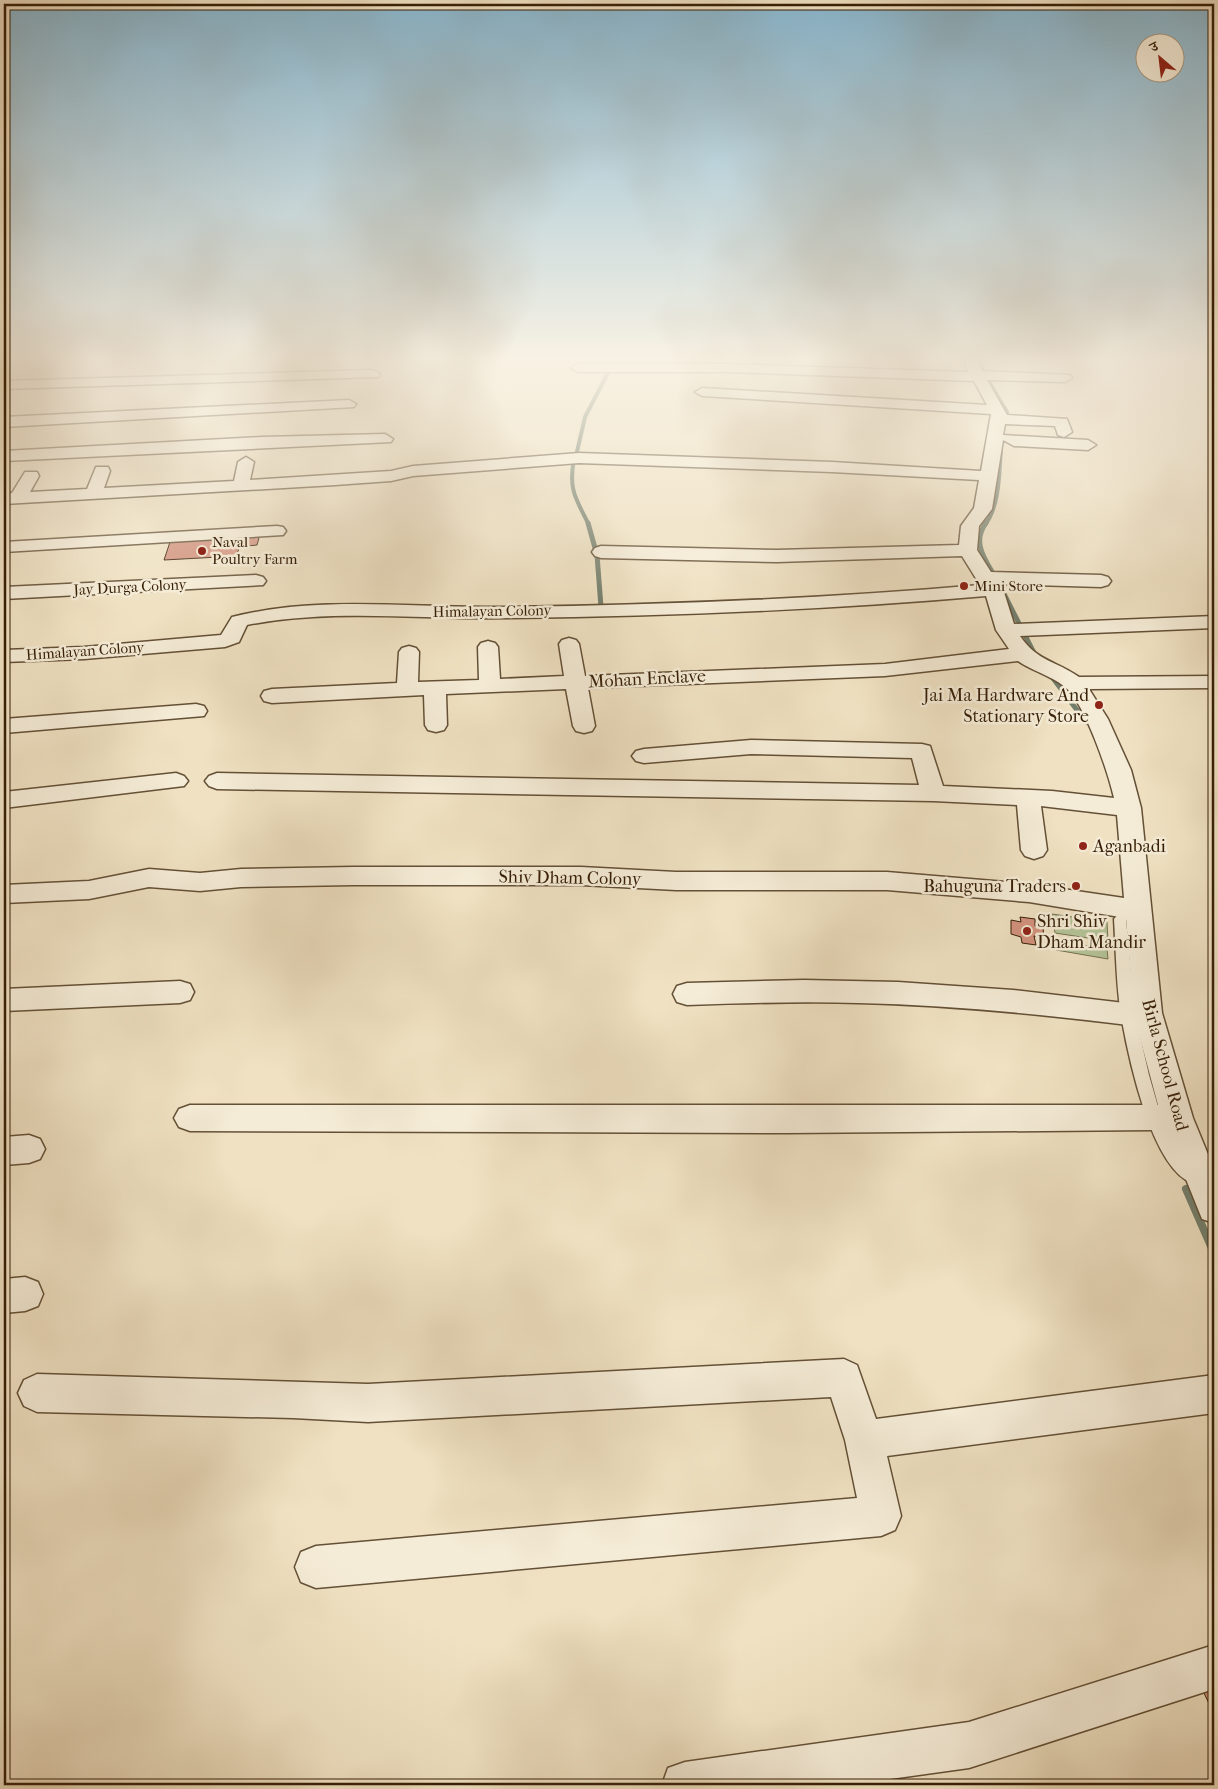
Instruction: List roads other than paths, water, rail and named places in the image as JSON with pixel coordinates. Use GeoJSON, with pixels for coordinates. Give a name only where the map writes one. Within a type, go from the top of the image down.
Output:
{"type":"FeatureCollection","features":[{"type":"Feature","properties":{"kind":"street"},"geometry":{"type":"LineString","coordinates":[[4,456],[283,441]]}},
{"type":"Feature","properties":{"kind":"street"},"geometry":{"type":"LineString","coordinates":[[601,552],[776,556],[968,550],[970,526],[983,510],[988,476],[997,441]]}},
{"type":"Feature","properties":{"kind":"street"},"geometry":{"type":"LineString","coordinates":[[1023,441],[1088,445]]}},
{"type":"Feature","properties":{"kind":"street"},"geometry":{"type":"LineString","coordinates":[[11,499],[390,476],[413,471],[579,458],[988,476]]}},
{"type":"Feature","properties":{"kind":"street"},"geometry":{"type":"LineString","coordinates":[[240,485],[246,462]]}},
{"type":"Feature","properties":{"kind":"street"},"geometry":{"type":"LineString","coordinates":[[93,495],[102,471]]}},
{"type":"Feature","properties":{"kind":"street"},"geometry":{"type":"LineString","coordinates":[[169,490],[175,473]]}},
{"type":"Feature","properties":{"kind":"street"},"geometry":{"type":"LineString","coordinates":[[11,499],[31,476]]}},
{"type":"Feature","properties":{"kind":"street"},"geometry":{"type":"LineString","coordinates":[[4,547],[277,531]]}},
{"type":"Feature","properties":{"kind":"street","name":"Birla School Road"},"geometry":{"type":"LineString","coordinates":[[968,550],[994,581],[1016,630],[1046,668],[1097,719],[1119,770],[1129,808],[1148,1013],[1177,1118],[1210,1197]]}},
{"type":"Feature","properties":{"kind":"street","name":"Jay Durga Colony"},"geometry":{"type":"LineString","coordinates":[[4,593],[256,581]]}},
{"type":"Feature","properties":{"kind":"street"},"geometry":{"type":"LineString","coordinates":[[994,581],[1101,581]]}},
{"type":"Feature","properties":{"kind":"street","name":"Himalayan Colony"},"geometry":{"type":"LineString","coordinates":[[4,656],[84,653],[225,641],[232,638],[239,621],[298,613],[366,611],[476,613],[811,604],[887,600],[994,581]]}},
{"type":"Feature","properties":{"kind":"street"},"geometry":{"type":"LineString","coordinates":[[1016,630],[1214,622]]}},
{"type":"Feature","properties":{"kind":"street"},"geometry":{"type":"LineString","coordinates":[[569,644],[584,726]]}},
{"type":"Feature","properties":{"kind":"street"},"geometry":{"type":"LineString","coordinates":[[488,647],[490,686]]}},
{"type":"Feature","properties":{"kind":"street"},"geometry":{"type":"LineString","coordinates":[[407,689],[409,652]]}},
{"type":"Feature","properties":{"kind":"street","name":"Mohan Enclave"},"geometry":{"type":"LineString","coordinates":[[272,696],[885,670],[1046,668],[1090,682],[1214,682]]}},
{"type":"Feature","properties":{"kind":"street"},"geometry":{"type":"LineString","coordinates":[[435,688],[436,725]]}},
{"type":"Feature","properties":{"kind":"street"},"geometry":{"type":"LineString","coordinates":[[4,726],[196,711]]}},
{"type":"Feature","properties":{"kind":"street"},"geometry":{"type":"LineString","coordinates":[[644,756],[751,747],[922,752],[933,793]]}},
{"type":"Feature","properties":{"kind":"street"},"geometry":{"type":"LineString","coordinates":[[4,800],[176,781]]}},
{"type":"Feature","properties":{"kind":"street"},"geometry":{"type":"LineString","coordinates":[[217,781],[933,793],[1028,798],[1129,808]]}},
{"type":"Feature","properties":{"kind":"street"},"geometry":{"type":"LineString","coordinates":[[1028,798],[1034,850]]}},
{"type":"Feature","properties":{"kind":"street","name":"Shiv Dham Colony"},"geometry":{"type":"LineString","coordinates":[[4,894],[89,890],[149,878],[200,882],[241,878],[344,876],[582,876],[676,882],[887,881],[1029,893],[1137,910]]}},
{"type":"Feature","properties":{"kind":"street"},"geometry":{"type":"LineString","coordinates":[[687,994],[819,990],[918,994],[1034,1002],[1128,1014]]}},
{"type":"Feature","properties":{"kind":"street"},"geometry":{"type":"LineString","coordinates":[[4,1000],[57,996],[180,992]]}},
{"type":"Feature","properties":{"kind":"street"},"geometry":{"type":"LineString","coordinates":[[190,1118],[788,1120],[1154,1117]]}},
{"type":"Feature","properties":{"kind":"street"},"geometry":{"type":"LineString","coordinates":[[37,1393],[293,1399],[368,1403],[844,1378],[864,1440],[881,1516],[316,1566]]}},
{"type":"Feature","properties":{"kind":"street"},"geometry":{"type":"LineString","coordinates":[[864,1440],[1214,1394]]}},
{"type":"Feature","properties":{"kind":"street"},"geometry":{"type":"LineString","coordinates":[[685,1785],[969,1745],[1214,1667]]}},
{"type":"Feature","properties":{"kind":"lane"},"geometry":{"type":"LineString","coordinates":[[1137,910],[1127,912],[1120,919],[1128,1014],[1154,1117],[1172,1158],[1210,1197]]}},
{"type":"Feature","properties":{"kind":"waterway"},"geometry":{"type":"LineString","coordinates":[[576,456],[579,441]]}},
{"type":"Feature","properties":{"kind":"waterway"},"geometry":{"type":"LineString","coordinates":[[985,525],[994,508],[1001,449]]}},
{"type":"Feature","properties":{"kind":"waterway"},"geometry":{"type":"LineString","coordinates":[[574,460],[572,470],[574,494],[588,523]]}},
{"type":"Feature","properties":{"kind":"waterway"},"geometry":{"type":"LineString","coordinates":[[588,523],[597,555],[601,607]]}},
{"type":"Feature","properties":{"kind":"waterway"},"geometry":{"type":"LineString","coordinates":[[986,523],[982,530],[980,544],[984,558],[996,579]]}},
{"type":"Feature","properties":{"kind":"waterway"},"geometry":{"type":"LineString","coordinates":[[1002,590],[1035,655]]}},
{"type":"Feature","properties":{"kind":"waterway"},"geometry":{"type":"LineString","coordinates":[[1049,673],[1086,722]]}},
{"type":"Feature","properties":{"kind":"waterway"},"geometry":{"type":"LineString","coordinates":[[1186,1189],[1214,1253]]}},
{"type":"Feature","properties":{"kind":"place","name":"Naval Poultry Farm"},"geometry":{"type":"Point","coordinates":[202,551]}},
{"type":"Feature","properties":{"kind":"place","name":"Mini Store"},"geometry":{"type":"Point","coordinates":[964,586]}},
{"type":"Feature","properties":{"kind":"place","name":"Jai Ma Hardware And Stationary Store"},"geometry":{"type":"Point","coordinates":[1099,705]}},
{"type":"Feature","properties":{"kind":"place","name":"Aganbadi"},"geometry":{"type":"Point","coordinates":[1083,846]}},
{"type":"Feature","properties":{"kind":"place","name":"Bahuguna Traders"},"geometry":{"type":"Point","coordinates":[1076,886]}},
{"type":"Feature","properties":{"kind":"place","name":"Shri Shiv Dham Mandir"},"geometry":{"type":"Point","coordinates":[1027,931]}}]}
